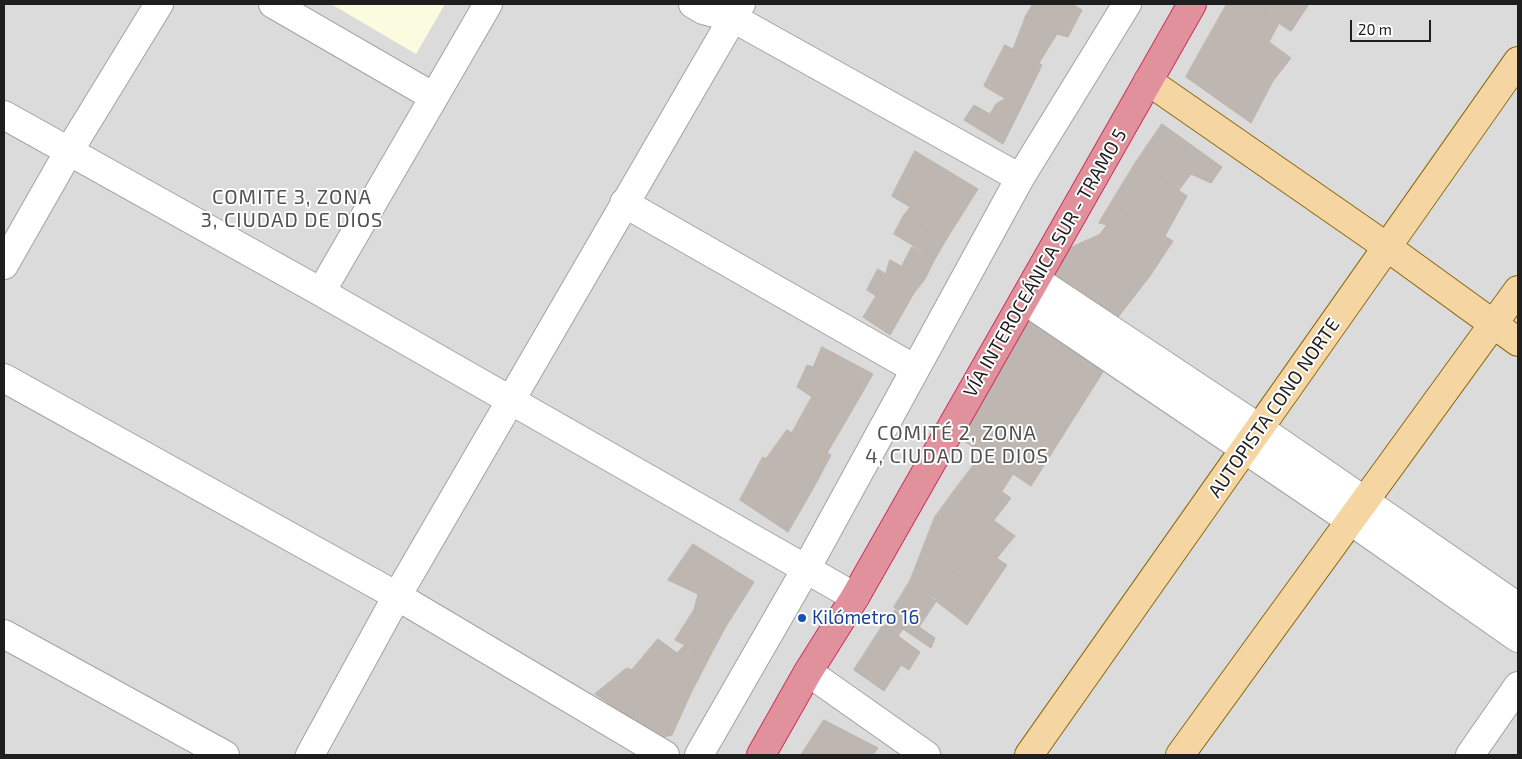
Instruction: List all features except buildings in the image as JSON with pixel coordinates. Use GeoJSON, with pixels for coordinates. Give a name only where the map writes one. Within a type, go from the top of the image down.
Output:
{"type":"FeatureCollection","features":[{"type":"Feature","properties":{"kind":"highway","name":"VÍA INTEROCEÁNICA SUR - TRAMO 5"},"geometry":{"type":"LineString","coordinates":[[761,755],[808,672],[855,597],[1192,4]]}},
{"type":"Feature","properties":{"kind":"main road","name":"AUTOPISTA CONO NORTE"},"geometry":{"type":"LineString","coordinates":[[1029,755],[1518,61]]}},
{"type":"Feature","properties":{"kind":"main road"},"geometry":{"type":"LineString","coordinates":[[1148,82],[1387,246],[1518,342]]}},
{"type":"Feature","properties":{"kind":"main road"},"geometry":{"type":"LineString","coordinates":[[1180,755],[1495,325],[1518,290]]}},
{"type":"Feature","properties":{"kind":"street"},"geometry":{"type":"LineString","coordinates":[[4,265],[69,151],[159,4]]}},
{"type":"Feature","properties":{"kind":"street"},"geometry":{"type":"LineString","coordinates":[[273,4],[434,97]]}},
{"type":"Feature","properties":{"kind":"street"},"geometry":{"type":"LineString","coordinates":[[320,292],[488,4]]}},
{"type":"Feature","properties":{"kind":"street"},"geometry":{"type":"LineString","coordinates":[[693,4],[703,10],[737,11],[1020,178]]}},
{"type":"Feature","properties":{"kind":"street"},"geometry":{"type":"LineString","coordinates":[[699,755],[806,569],[1020,178],[1127,4]]}},
{"type":"Feature","properties":{"kind":"street"},"geometry":{"type":"LineString","coordinates":[[310,755],[397,596],[737,11]]}},
{"type":"Feature","properties":{"kind":"street"},"geometry":{"type":"LineString","coordinates":[[4,114],[855,597]]}},
{"type":"Feature","properties":{"kind":"street"},"geometry":{"type":"LineString","coordinates":[[624,203],[915,369]]}},
{"type":"Feature","properties":{"kind":"street"},"geometry":{"type":"LineString","coordinates":[[1030,290],[1358,511],[1518,607]]}},
{"type":"Feature","properties":{"kind":"street"},"geometry":{"type":"LineString","coordinates":[[4,378],[397,596],[664,755]]}},
{"type":"Feature","properties":{"kind":"street"},"geometry":{"type":"LineString","coordinates":[[1358,511],[1518,638]]}},
{"type":"Feature","properties":{"kind":"street"},"geometry":{"type":"LineString","coordinates":[[4,634],[225,755]]}},
{"type":"Feature","properties":{"kind":"street"},"geometry":{"type":"LineString","coordinates":[[808,672],[926,755]]}},
{"type":"Feature","properties":{"kind":"street"},"geometry":{"type":"LineString","coordinates":[[1470,755],[1518,686]]}},
{"type":"Feature","properties":{"kind":"shaded area"},"geometry":{"type":"Polygon","coordinates":[[[4,4],[1518,4],[1518,755],[4,755],[4,4]]]}},
{"type":"Feature","properties":{"kind":"shaded area"},"geometry":{"type":"Polygon","coordinates":[[[331,4],[445,4],[416,54],[331,4]]]}},
{"type":"Feature","properties":{"kind":"place","name":"Kilómetro 16"},"geometry":{"type":"Point","coordinates":[802,618]}},
{"type":"Feature","properties":{"kind":"district","name":"COMITE 3, ZONA 3, CIUDAD DE DIOS"},"geometry":{"type":"Point","coordinates":[292,208]}},
{"type":"Feature","properties":{"kind":"district","name":"COMITÉ 2, ZONA 4, CIUDAD DE DIOS"},"geometry":{"type":"Point","coordinates":[957,444]}}]}
